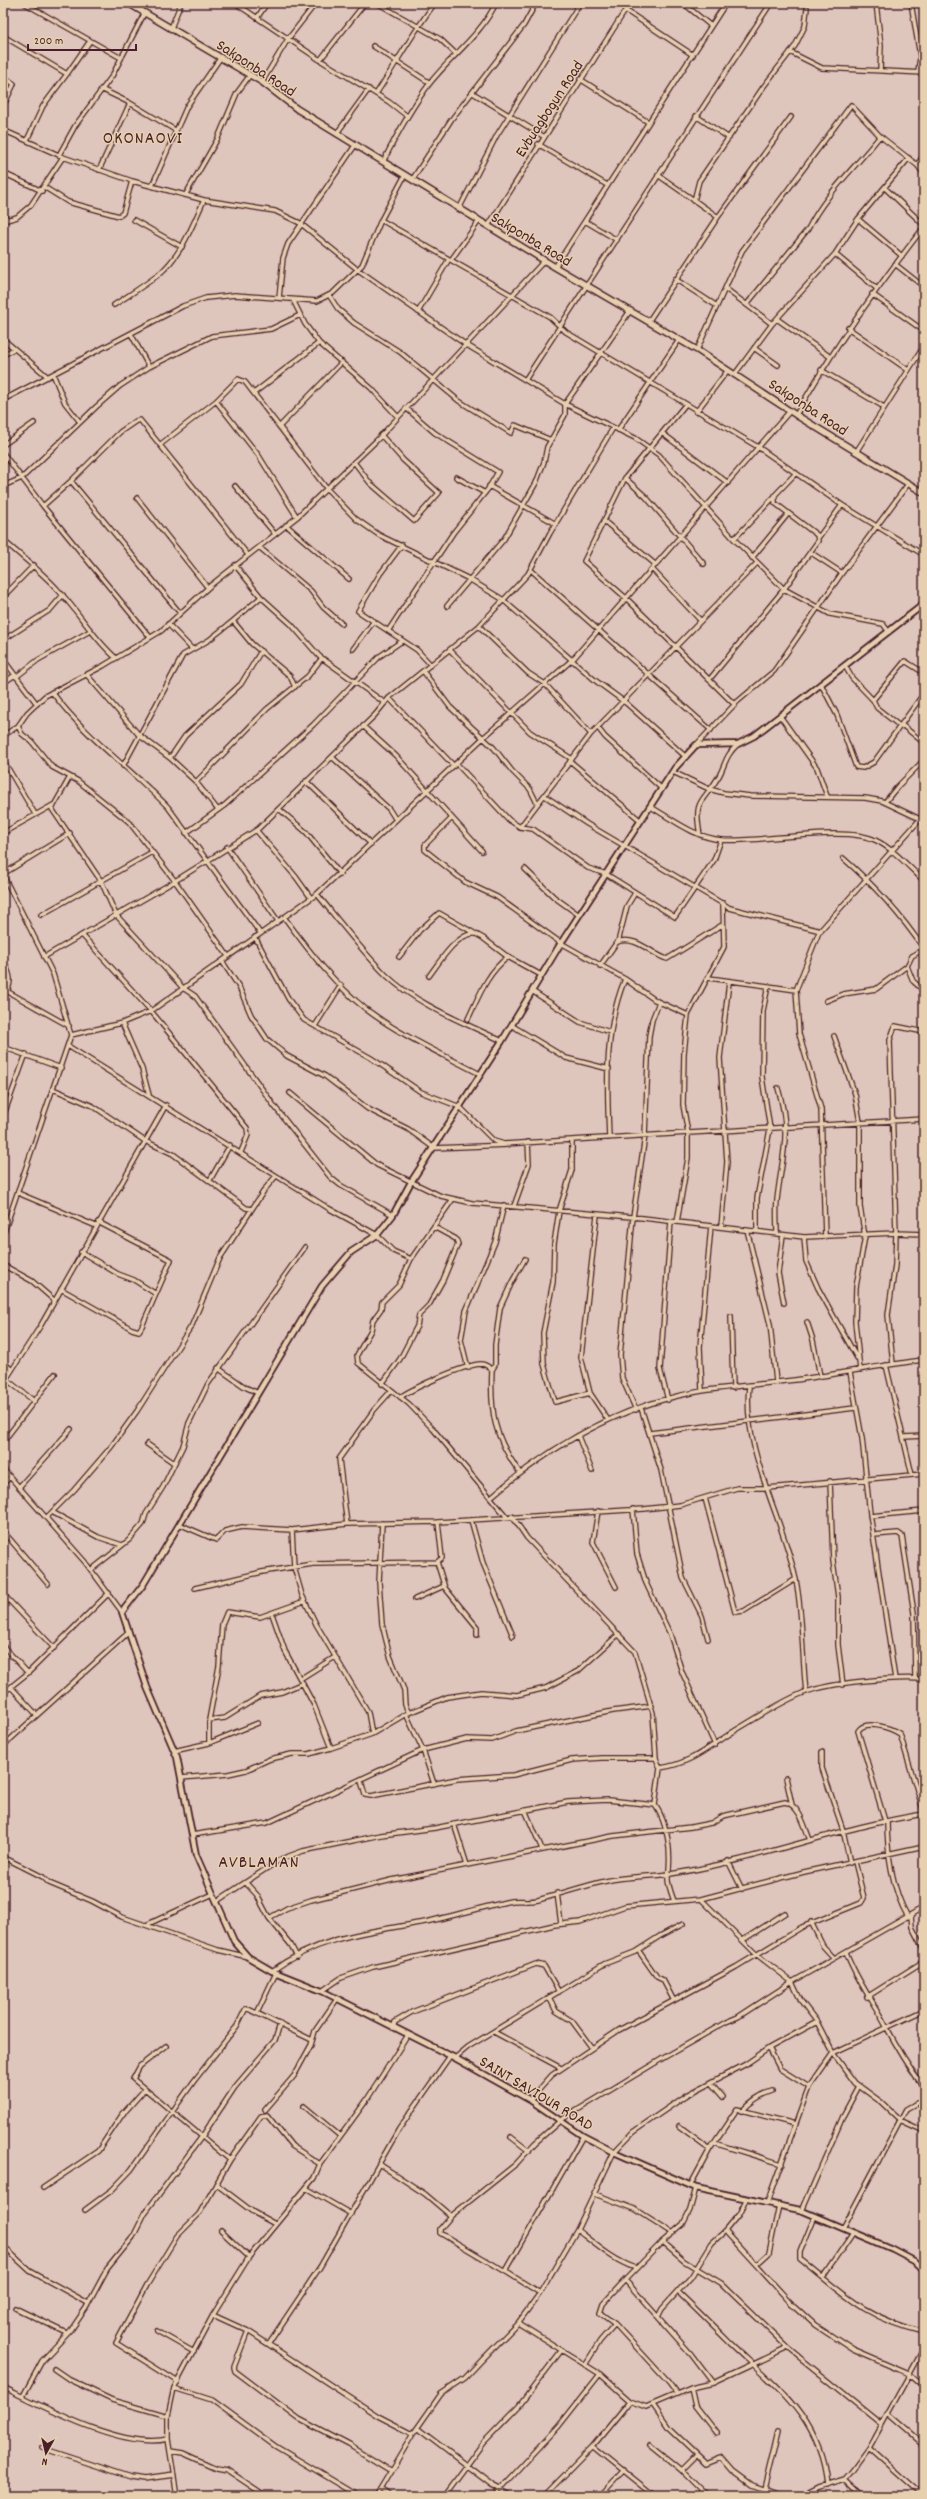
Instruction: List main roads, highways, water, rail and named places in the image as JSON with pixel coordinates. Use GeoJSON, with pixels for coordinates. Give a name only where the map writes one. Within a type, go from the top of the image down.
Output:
{"type":"FeatureCollection","features":[{"type":"Feature","properties":{"kind":"main road","name":"Sakponba Road"},"geometry":{"type":"LineString","coordinates":[[128,3],[138,6],[144,14],[171,28],[262,82],[297,109],[555,268],[697,350],[796,415],[924,493]]}},
{"type":"Feature","properties":{"kind":"district","name":"OKONAOVI"},"geometry":{"type":"Point","coordinates":[143,137]}},
{"type":"Feature","properties":{"kind":"district","name":"AVBLAMAN"},"geometry":{"type":"Point","coordinates":[259,1861]}}]}
